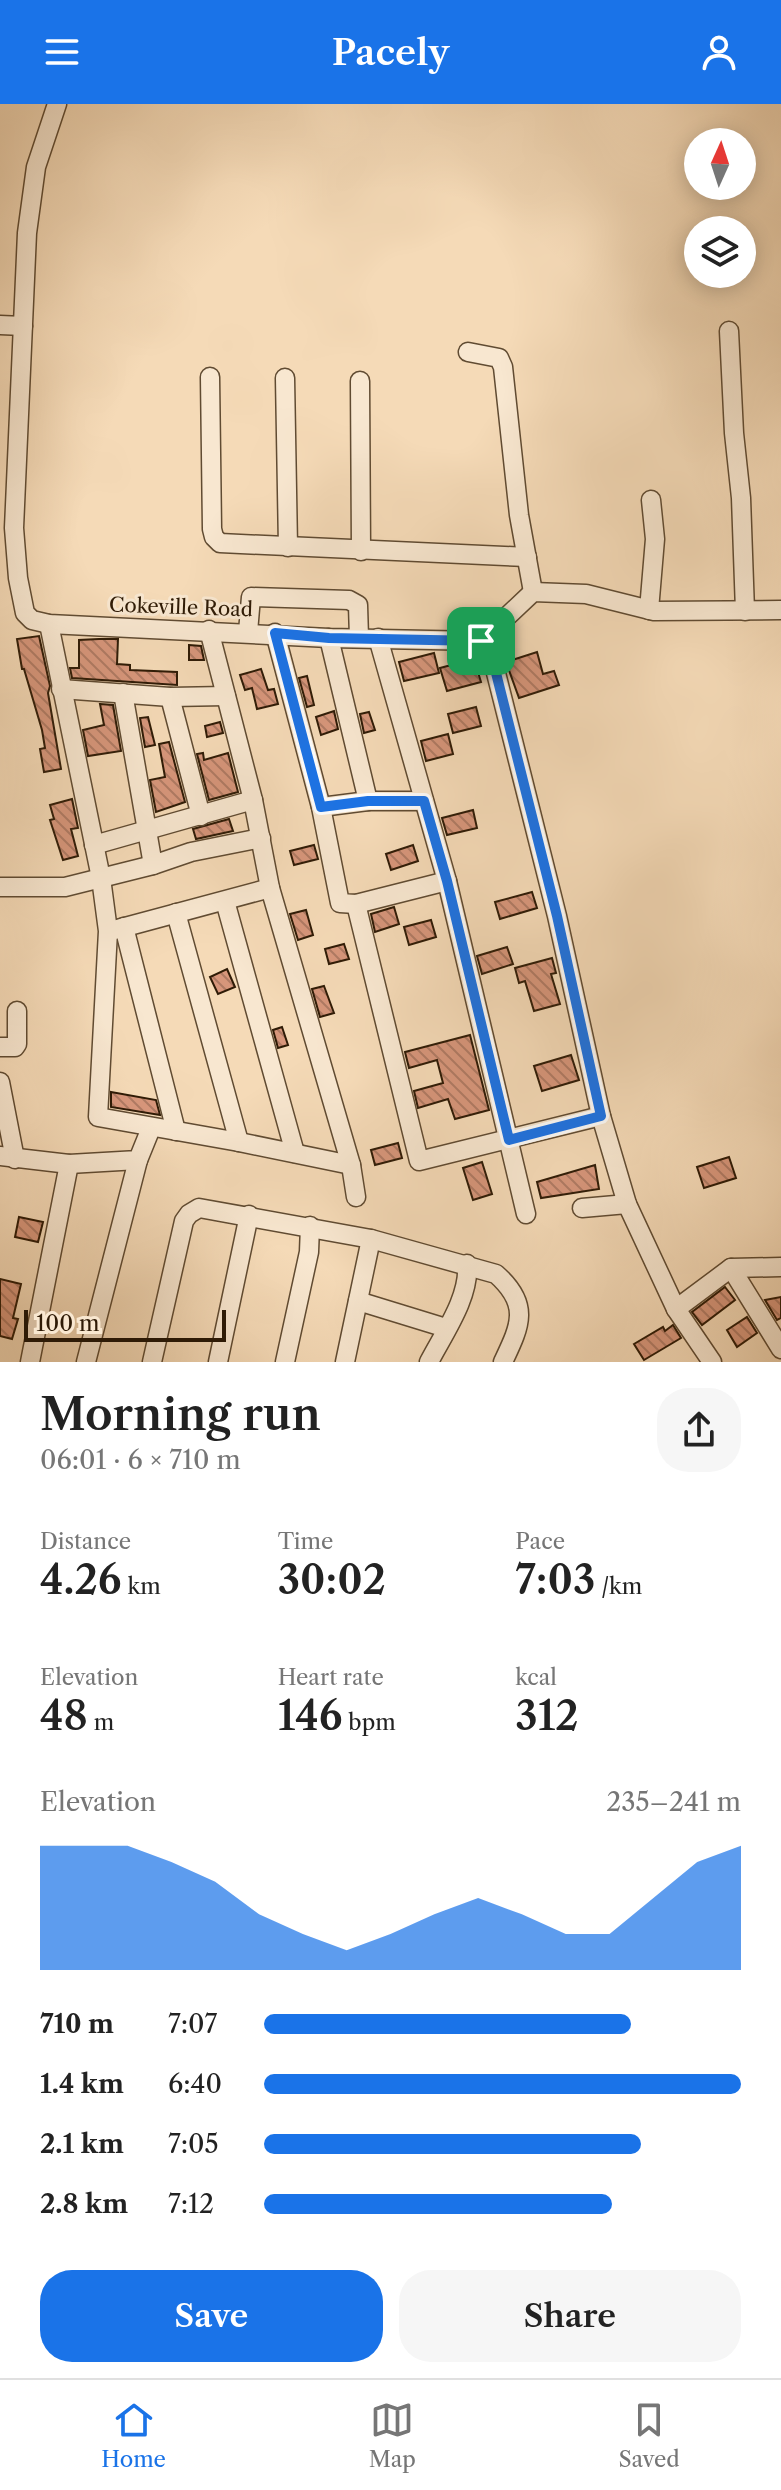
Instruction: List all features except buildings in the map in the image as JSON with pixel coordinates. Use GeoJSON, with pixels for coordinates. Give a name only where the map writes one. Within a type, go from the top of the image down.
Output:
{"type":"FeatureCollection","features":[{"type":"Feature","properties":{"kind":"street"},"geometry":{"type":"LineString","coordinates":[[57,104],[36,167],[27,233],[14,528],[22,602],[25,613],[40,622],[61,689],[101,878],[176,1131]]}},
{"type":"Feature","properties":{"kind":"street"},"geometry":{"type":"LineString","coordinates":[[0,325],[23,326]]}},
{"type":"Feature","properties":{"kind":"street"},"geometry":{"type":"LineString","coordinates":[[729,331],[741,498],[745,611]]}},
{"type":"Feature","properties":{"kind":"street"},"geometry":{"type":"LineString","coordinates":[[468,352],[499,358],[503,367],[517,500],[533,592]]}},
{"type":"Feature","properties":{"kind":"street"},"geometry":{"type":"LineString","coordinates":[[210,377],[214,537],[220,543],[527,557]]}},
{"type":"Feature","properties":{"kind":"street"},"geometry":{"type":"LineString","coordinates":[[285,378],[288,547]]}},
{"type":"Feature","properties":{"kind":"street"},"geometry":{"type":"LineString","coordinates":[[360,381],[361,551]]}},
{"type":"Feature","properties":{"kind":"street"},"geometry":{"type":"LineString","coordinates":[[649,610],[655,539],[651,500]]}},
{"type":"Feature","properties":{"kind":"street"},"geometry":{"type":"LineString","coordinates":[[712,1362],[676,1309],[627,1204],[601,1116],[557,916],[491,653],[481,641],[533,592],[586,594],[649,610],[781,610]]}},
{"type":"Feature","properties":{"kind":"street"},"geometry":{"type":"LineString","coordinates":[[248,632],[251,597],[349,600],[358,605],[424,801],[447,881],[526,1214]]}},
{"type":"Feature","properties":{"kind":"street","name":"Cokeville Road"},"geometry":{"type":"LineString","coordinates":[[40,622],[329,638],[481,641]]}},
{"type":"Feature","properties":{"kind":"street"},"geometry":{"type":"LineString","coordinates":[[209,630],[253,800],[270,888],[351,1165],[356,1197]]}},
{"type":"Feature","properties":{"kind":"street"},"geometry":{"type":"LineString","coordinates":[[275,633],[321,807],[340,903],[356,904],[447,881]]}},
{"type":"Feature","properties":{"kind":"street"},"geometry":{"type":"LineString","coordinates":[[329,638],[368,801]]}},
{"type":"Feature","properties":{"kind":"street"},"geometry":{"type":"LineString","coordinates":[[61,689],[170,697],[226,696]]}},
{"type":"Feature","properties":{"kind":"street"},"geometry":{"type":"LineString","coordinates":[[123,693],[153,865]]}},
{"type":"Feature","properties":{"kind":"street"},"geometry":{"type":"LineString","coordinates":[[170,697],[201,816]]}},
{"type":"Feature","properties":{"kind":"street"},"geometry":{"type":"LineString","coordinates":[[94,845],[253,800]]}},
{"type":"Feature","properties":{"kind":"street"},"geometry":{"type":"LineString","coordinates":[[321,807],[368,801],[424,801]]}},
{"type":"Feature","properties":{"kind":"street"},"geometry":{"type":"LineString","coordinates":[[0,887],[51,889],[153,865],[191,852],[261,838]]}},
{"type":"Feature","properties":{"kind":"street"},"geometry":{"type":"LineString","coordinates":[[116,929],[270,888]]}},
{"type":"Feature","properties":{"kind":"street"},"geometry":{"type":"LineString","coordinates":[[225,901],[295,1153]]}},
{"type":"Feature","properties":{"kind":"street"},"geometry":{"type":"LineString","coordinates":[[356,904],[419,1161],[601,1116]]}},
{"type":"Feature","properties":{"kind":"street"},"geometry":{"type":"LineString","coordinates":[[176,913],[239,1142]]}},
{"type":"Feature","properties":{"kind":"street"},"geometry":{"type":"LineString","coordinates":[[116,929],[98,1117],[351,1165]]}},
{"type":"Feature","properties":{"kind":"street"},"geometry":{"type":"LineString","coordinates":[[0,1047],[15,1047],[17,1044],[17,1011]]}},
{"type":"Feature","properties":{"kind":"street"},"geometry":{"type":"LineString","coordinates":[[0,1082],[8,1157],[69,1164],[138,1160]]}},
{"type":"Feature","properties":{"kind":"street"},"geometry":{"type":"LineString","coordinates":[[86,1362],[138,1160],[151,1128]]}},
{"type":"Feature","properties":{"kind":"street"},"geometry":{"type":"LineString","coordinates":[[30,1362],[69,1164]]}},
{"type":"Feature","properties":{"kind":"street"},"geometry":{"type":"LineString","coordinates":[[582,1208],[627,1204]]}},
{"type":"Feature","properties":{"kind":"street"},"geometry":{"type":"LineString","coordinates":[[152,1362],[184,1221],[199,1208],[371,1239],[496,1274],[508,1284],[518,1304],[519,1327],[503,1362]]}},
{"type":"Feature","properties":{"kind":"street"},"geometry":{"type":"LineString","coordinates":[[218,1362],[249,1215]]}},
{"type":"Feature","properties":{"kind":"street"},"geometry":{"type":"LineString","coordinates":[[285,1362],[309,1252],[310,1226]]}},
{"type":"Feature","properties":{"kind":"street"},"geometry":{"type":"LineString","coordinates":[[348,1361],[371,1239]]}},
{"type":"Feature","properties":{"kind":"street"},"geometry":{"type":"LineString","coordinates":[[429,1362],[467,1283],[467,1264]]}},
{"type":"Feature","properties":{"kind":"street"},"geometry":{"type":"LineString","coordinates":[[676,1309],[731,1268],[781,1267]]}},
{"type":"Feature","properties":{"kind":"street"},"geometry":{"type":"LineString","coordinates":[[731,1268],[781,1349]]}},
{"type":"Feature","properties":{"kind":"street"},"geometry":{"type":"LineString","coordinates":[[358,1301],[446,1328]]}},
{"type":"Feature","properties":{"kind":"route"},"geometry":{"type":"LineString","coordinates":[[275,633],[329,638],[481,641],[491,653],[557,916],[601,1116],[509,1140],[447,881],[424,801],[368,801],[321,807],[275,633]]}}]}
